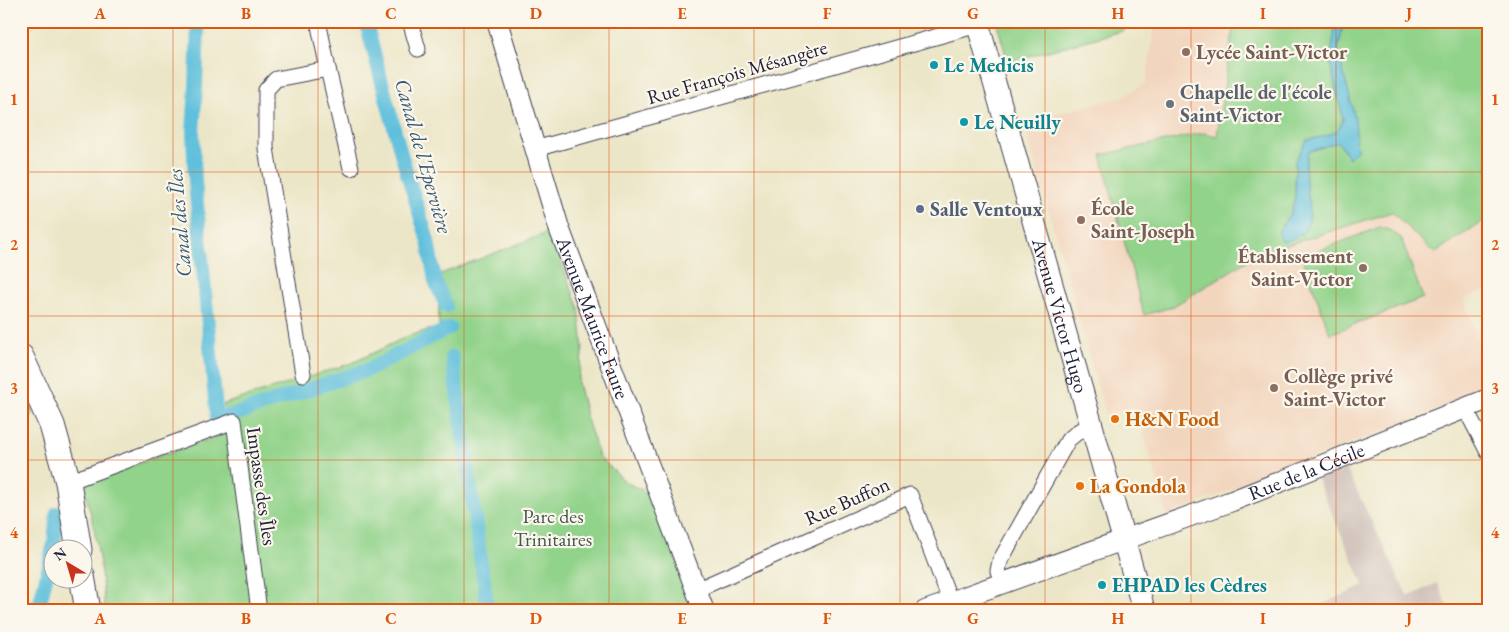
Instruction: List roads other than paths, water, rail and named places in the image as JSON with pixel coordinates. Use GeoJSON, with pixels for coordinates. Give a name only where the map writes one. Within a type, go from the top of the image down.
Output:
{"type":"FeatureCollection","features":[{"type":"Feature","properties":{"kind":"main road","name":"Avenue Victor Hugo"},"geometry":{"type":"LineString","coordinates":[[978,23],[1144,611]]}},
{"type":"Feature","properties":{"kind":"main road"},"geometry":{"type":"LineString","coordinates":[[21,358],[52,426],[68,482],[77,540]]}},
{"type":"Feature","properties":{"kind":"main road"},"geometry":{"type":"LineString","coordinates":[[84,590],[88,611]]}},
{"type":"Feature","properties":{"kind":"street"},"geometry":{"type":"LineString","coordinates":[[318,21],[350,168]]}},
{"type":"Feature","properties":{"kind":"street"},"geometry":{"type":"LineString","coordinates":[[410,21],[418,49]]}},
{"type":"Feature","properties":{"kind":"street","name":"Avenue Maurice Faure"},"geometry":{"type":"LineString","coordinates":[[497,21],[559,228],[704,611]]}},
{"type":"Feature","properties":{"kind":"street","name":"Rue François Mésangère"},"geometry":{"type":"LineString","coordinates":[[535,149],[978,23]]}},
{"type":"Feature","properties":{"kind":"street"},"geometry":{"type":"LineString","coordinates":[[304,374],[266,148],[266,90],[276,79],[328,69]]}},
{"type":"Feature","properties":{"kind":"street","name":"Rue de la Cécile"},"geometry":{"type":"LineString","coordinates":[[925,611],[952,606],[1002,582],[1106,547],[1232,500],[1488,399]]}},
{"type":"Feature","properties":{"kind":"street"},"geometry":{"type":"LineString","coordinates":[[1466,408],[1488,452]]}},
{"type":"Feature","properties":{"kind":"street","name":"Impasse des Îles"},"geometry":{"type":"LineString","coordinates":[[68,482],[234,421],[259,611]]}},
{"type":"Feature","properties":{"kind":"street"},"geometry":{"type":"LineString","coordinates":[[1002,582],[998,571],[1000,561],[1068,440],[1079,431],[1092,426]]}},
{"type":"Feature","properties":{"kind":"street","name":"Rue Buffon"},"geometry":{"type":"LineString","coordinates":[[696,590],[910,495],[952,606]]}},
{"type":"Feature","properties":{"kind":"water"},"geometry":{"type":"Polygon","coordinates":[[[1336,21],[1344,21],[1338,51],[1355,118],[1357,150],[1349,158],[1338,142],[1308,152],[1306,173],[1310,218],[1303,232],[1285,242],[1279,238],[1279,230],[1291,212],[1295,197],[1295,161],[1307,140],[1329,135],[1338,129],[1343,119],[1330,62],[1336,21]]]}},
{"type":"Feature","properties":{"kind":"waterway","name":"Canal des Îles"},"geometry":{"type":"LineString","coordinates":[[198,21],[193,132],[195,182],[217,421]]}},
{"type":"Feature","properties":{"kind":"waterway","name":"Canal de l'Epervière"},"geometry":{"type":"LineString","coordinates":[[373,21],[366,23],[402,157],[428,241],[435,281],[446,306]]}},
{"type":"Feature","properties":{"kind":"waterway"},"geometry":{"type":"LineString","coordinates":[[219,420],[370,369],[449,328]]}},
{"type":"Feature","properties":{"kind":"waterway","name":"Canal de l'Epervière"},"geometry":{"type":"LineString","coordinates":[[452,357],[488,611]]}},
{"type":"Feature","properties":{"kind":"waterway"},"geometry":{"type":"LineString","coordinates":[[38,611],[54,544],[57,513]]}},
{"type":"Feature","properties":{"kind":"place","name":"Lycée Saint-Victor"},"geometry":{"type":"Point","coordinates":[1186,52]}},
{"type":"Feature","properties":{"kind":"place","name":"Le Medicis"},"geometry":{"type":"Point","coordinates":[934,65]}},
{"type":"Feature","properties":{"kind":"place","name":"Chapelle de l'école Saint-Victor"},"geometry":{"type":"Point","coordinates":[1170,104]}},
{"type":"Feature","properties":{"kind":"place","name":"Le Neuilly"},"geometry":{"type":"Point","coordinates":[964,122]}},
{"type":"Feature","properties":{"kind":"place","name":"Salle Ventoux"},"geometry":{"type":"Point","coordinates":[920,209]}},
{"type":"Feature","properties":{"kind":"place","name":"École Saint-Joseph"},"geometry":{"type":"Point","coordinates":[1081,220]}},
{"type":"Feature","properties":{"kind":"place","name":"Établissement Saint-Victor"},"geometry":{"type":"Point","coordinates":[1363,268]}},
{"type":"Feature","properties":{"kind":"place","name":"Collège privé Saint-Victor"},"geometry":{"type":"Point","coordinates":[1274,388]}},
{"type":"Feature","properties":{"kind":"place","name":"H&N Food"},"geometry":{"type":"Point","coordinates":[1115,419]}},
{"type":"Feature","properties":{"kind":"place","name":"La Gondola"},"geometry":{"type":"Point","coordinates":[1080,486]}},
{"type":"Feature","properties":{"kind":"place","name":"EHPAD les Cèdres"},"geometry":{"type":"Point","coordinates":[1102,585]}},
{"type":"Feature","properties":{"kind":"park label","name":"Parc des Trinitaires"},"geometry":{"type":"Point","coordinates":[553,528]}}]}
